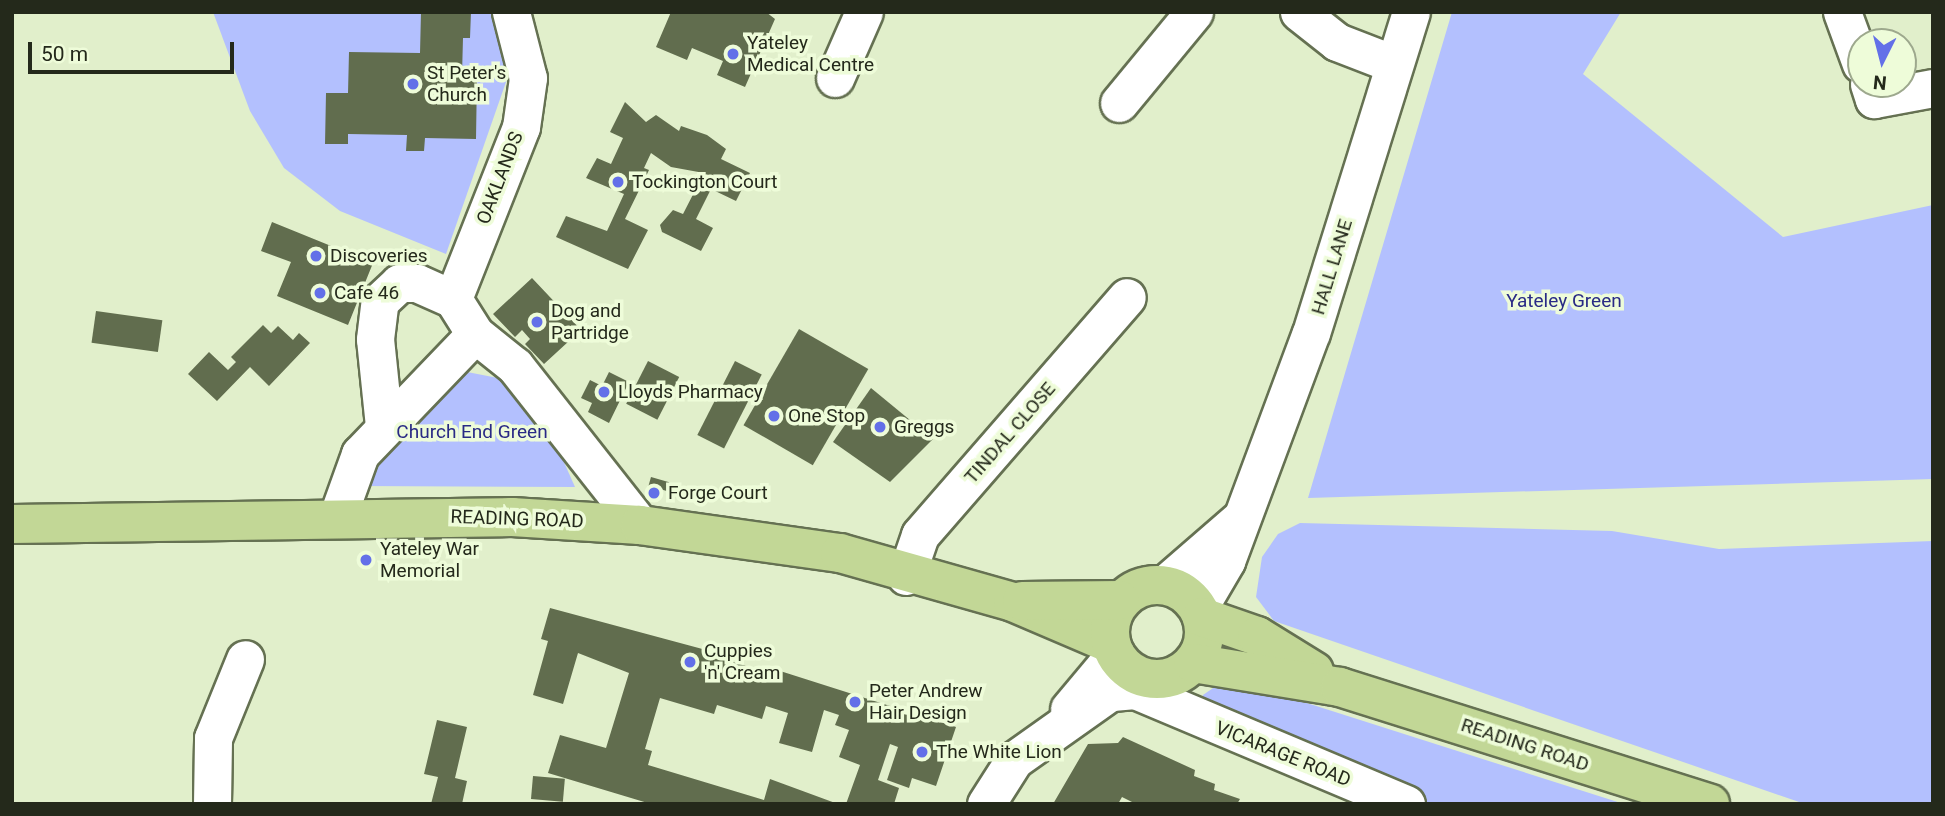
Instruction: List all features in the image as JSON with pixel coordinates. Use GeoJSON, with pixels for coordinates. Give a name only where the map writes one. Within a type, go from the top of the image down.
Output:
{"type":"FeatureCollection","features":[{"type":"Feature","properties":{"kind":"main road","name":"READING ROAD"},"geometry":{"type":"LineString","coordinates":[[12,524],[512,517],[640,525],[818,549],[906,576],[1013,601],[1121,600]]}},
{"type":"Feature","properties":{"kind":"main road"},"geometry":{"type":"LineString","coordinates":[[1149,584],[1165,584],[1188,595],[1200,613],[1201,649],[1144,673],[1110,621],[1121,600],[1149,584]]}},
{"type":"Feature","properties":{"kind":"main road","name":"READING ROAD"},"geometry":{"type":"LineString","coordinates":[[1013,601],[1144,673],[1340,687],[1710,804]]}},
{"type":"Feature","properties":{"kind":"main road","name":"READING ROAD"},"geometry":{"type":"LineString","coordinates":[[1200,613],[1256,636],[1340,687]]}},
{"type":"Feature","properties":{"kind":"street","name":"OAKLANDS"},"geometry":{"type":"LineString","coordinates":[[453,299],[521,127],[528,78],[511,12]]}},
{"type":"Feature","properties":{"kind":"street"},"geometry":{"type":"LineString","coordinates":[[835,78],[864,12]]}},
{"type":"Feature","properties":{"kind":"street"},"geometry":{"type":"LineString","coordinates":[[1119,103],[1194,12]]}},
{"type":"Feature","properties":{"kind":"street"},"geometry":{"type":"LineString","coordinates":[[1299,12],[1337,42],[1394,64]]}},
{"type":"Feature","properties":{"kind":"street","name":"HALL LANE"},"geometry":{"type":"LineString","coordinates":[[1200,613],[1226,561],[1311,333],[1411,12]]}},
{"type":"Feature","properties":{"kind":"street"},"geometry":{"type":"LineString","coordinates":[[384,426],[375,339],[380,301],[399,283],[417,283],[453,299],[475,334],[515,366],[640,525]]}},
{"type":"Feature","properties":{"kind":"street","name":"TINDAL CLOSE"},"geometry":{"type":"LineString","coordinates":[[906,576],[920,535],[1127,297]]}},
{"type":"Feature","properties":{"kind":"street"},"geometry":{"type":"LineString","coordinates":[[337,518],[360,454],[475,334]]}},
{"type":"Feature","properties":{"kind":"street","name":"HALL LANE"},"geometry":{"type":"LineString","coordinates":[[1165,584],[1242,517]]}},
{"type":"Feature","properties":{"kind":"street"},"geometry":{"type":"LineString","coordinates":[[212,804],[213,738],[245,659]]}},
{"type":"Feature","properties":{"kind":"street"},"geometry":{"type":"LineString","coordinates":[[986,804],[1014,760],[1058,728],[1080,689],[1144,673]]}},
{"type":"Feature","properties":{"kind":"street","name":"VICARAGE ROAD"},"geometry":{"type":"LineString","coordinates":[[1144,673],[1229,734],[1402,803]]}},
{"type":"Feature","properties":{"kind":"green space"},"geometry":{"type":"Polygon","coordinates":[[[213,12],[500,12],[513,62],[446,254],[340,211],[284,168],[250,111],[213,12]]]}},
{"type":"Feature","properties":{"kind":"green space","name":"Yateley Green"},"geometry":{"type":"Polygon","coordinates":[[[1452,12],[1621,12],[1583,74],[1783,237],[1933,205],[1933,479],[1308,498],[1452,12]]]}},
{"type":"Feature","properties":{"kind":"green space","name":"Church End Green"},"geometry":{"type":"Polygon","coordinates":[[[462,371],[498,378],[559,451],[575,487],[358,486],[361,471],[462,371]]]}},
{"type":"Feature","properties":{"kind":"green space"},"geometry":{"type":"Polygon","coordinates":[[[1300,523],[1612,531],[1719,549],[1933,541],[1933,804],[1805,804],[1274,621],[1256,597],[1262,557],[1278,534],[1300,523]]]}},
{"type":"Feature","properties":{"kind":"green space"},"geometry":{"type":"Polygon","coordinates":[[[1250,685],[1624,804],[1427,804],[1199,707],[1203,695],[1216,686],[1250,685]]]}},
{"type":"Feature","properties":{"kind":"building","name":"St Peter's Church"},"geometry":{"type":"Polygon","coordinates":[[[421,12],[471,12],[470,38],[463,38],[462,75],[477,75],[476,139],[425,138],[424,151],[406,151],[407,135],[348,134],[348,144],[325,144],[326,93],[348,93],[349,52],[420,53],[421,12]]]}},
{"type":"Feature","properties":{"kind":"building","name":"Yateley Medical Centre"},"geometry":{"type":"Polygon","coordinates":[[[671,12],[766,12],[775,19],[745,87],[717,75],[723,61],[692,48],[687,60],[656,47],[671,12]]]}},
{"type":"Feature","properties":{"kind":"building","name":"Tockington Court"},"geometry":{"type":"Polygon","coordinates":[[[625,102],[646,122],[656,115],[679,131],[681,126],[707,135],[726,149],[721,159],[750,173],[736,201],[711,189],[696,219],[713,228],[701,251],[662,232],[660,225],[673,210],[683,214],[704,173],[671,167],[651,153],[644,168],[649,170],[625,219],[648,230],[628,269],[556,237],[566,216],[607,231],[624,194],[586,178],[597,158],[611,164],[623,138],[610,132],[625,102]]]}},
{"type":"Feature","properties":{"kind":"building"},"geometry":{"type":"Polygon","coordinates":[[[272,222],[373,263],[348,325],[277,296],[291,262],[261,251],[272,222]]]}},
{"type":"Feature","properties":{"kind":"building","name":"Dog and Partridge"},"geometry":{"type":"Polygon","coordinates":[[[532,278],[581,330],[544,364],[525,344],[530,339],[522,330],[515,337],[493,314],[532,278]]]}},
{"type":"Feature","properties":{"kind":"building"},"geometry":{"type":"Polygon","coordinates":[[[96,311],[162,320],[158,352],[92,343],[96,311]]]}},
{"type":"Feature","properties":{"kind":"building"},"geometry":{"type":"Polygon","coordinates":[[[263,325],[271,333],[278,326],[293,340],[299,333],[310,343],[269,386],[250,367],[217,401],[188,374],[209,352],[228,370],[236,362],[231,357],[263,325]]]}},
{"type":"Feature","properties":{"kind":"building"},"geometry":{"type":"Polygon","coordinates":[[[799,329],[868,369],[813,465],[744,425],[799,329]]]}},
{"type":"Feature","properties":{"kind":"building"},"geometry":{"type":"Polygon","coordinates":[[[648,361],[679,377],[657,420],[626,404],[648,361]]]}},
{"type":"Feature","properties":{"kind":"building"},"geometry":{"type":"Polygon","coordinates":[[[735,361],[762,375],[724,449],[697,435],[735,361]]]}},
{"type":"Feature","properties":{"kind":"building","name":"Lloyds Pharmacy"},"geometry":{"type":"Polygon","coordinates":[[[609,372],[629,382],[609,423],[588,412],[592,403],[581,398],[590,380],[602,386],[609,372]]]}},
{"type":"Feature","properties":{"kind":"building","name":"Greggs"},"geometry":{"type":"Polygon","coordinates":[[[871,388],[933,439],[890,482],[833,442],[871,388]]]}},
{"type":"Feature","properties":{"kind":"building"},"geometry":{"type":"Polygon","coordinates":[[[651,477],[669,482],[667,491],[649,486],[651,477]]]}},
{"type":"Feature","properties":{"kind":"building"},"geometry":{"type":"Polygon","coordinates":[[[550,608],[721,654],[719,658],[776,675],[777,670],[956,727],[936,786],[912,778],[909,788],[887,780],[898,747],[890,744],[878,780],[899,788],[894,804],[846,804],[860,765],[839,757],[849,730],[835,725],[839,715],[824,710],[812,752],[779,743],[788,713],[766,706],[762,719],[717,705],[714,714],[660,698],[645,749],[652,751],[648,765],[764,800],[770,779],[838,804],[651,804],[548,773],[560,735],[606,748],[629,673],[578,653],[563,704],[533,695],[548,641],[541,639],[550,608]]]}},
{"type":"Feature","properties":{"kind":"building"},"geometry":{"type":"Polygon","coordinates":[[[437,720],[467,727],[455,778],[467,781],[462,804],[431,804],[438,777],[424,774],[437,720]]]}},
{"type":"Feature","properties":{"kind":"building"},"geometry":{"type":"Polygon","coordinates":[[[1123,737],[1195,770],[1194,776],[1215,784],[1214,790],[1240,799],[1237,804],[1136,804],[1122,797],[1118,804],[1053,804],[1088,744],[1118,743],[1123,737]]]}},
{"type":"Feature","properties":{"kind":"building"},"geometry":{"type":"Polygon","coordinates":[[[533,776],[565,779],[563,802],[531,799],[533,776]]]}},
{"type":"Feature","properties":{"kind":"place","name":"Yateley Medical Centre"},"geometry":{"type":"Point","coordinates":[733,54]}},
{"type":"Feature","properties":{"kind":"place","name":"St Peter's Church"},"geometry":{"type":"Point","coordinates":[413,84]}},
{"type":"Feature","properties":{"kind":"place","name":"Tockington Court"},"geometry":{"type":"Point","coordinates":[618,182]}},
{"type":"Feature","properties":{"kind":"place","name":"Discoveries"},"geometry":{"type":"Point","coordinates":[316,256]}},
{"type":"Feature","properties":{"kind":"place","name":"Cafe 46"},"geometry":{"type":"Point","coordinates":[320,293]}},
{"type":"Feature","properties":{"kind":"place","name":"Dog and Partridge"},"geometry":{"type":"Point","coordinates":[537,322]}},
{"type":"Feature","properties":{"kind":"place","name":"Lloyds Pharmacy"},"geometry":{"type":"Point","coordinates":[604,392]}},
{"type":"Feature","properties":{"kind":"place","name":"One Stop"},"geometry":{"type":"Point","coordinates":[774,416]}},
{"type":"Feature","properties":{"kind":"place","name":"Greggs"},"geometry":{"type":"Point","coordinates":[880,427]}},
{"type":"Feature","properties":{"kind":"place","name":"Forge Court"},"geometry":{"type":"Point","coordinates":[654,493]}},
{"type":"Feature","properties":{"kind":"place","name":"Yateley War Memorial"},"geometry":{"type":"Point","coordinates":[366,560]}},
{"type":"Feature","properties":{"kind":"place","name":"Cuppies 'n' Cream"},"geometry":{"type":"Point","coordinates":[690,662]}},
{"type":"Feature","properties":{"kind":"place","name":"Peter Andrew Hair Design"},"geometry":{"type":"Point","coordinates":[855,702]}},
{"type":"Feature","properties":{"kind":"place","name":"The White Lion"},"geometry":{"type":"Point","coordinates":[922,752]}}]}
